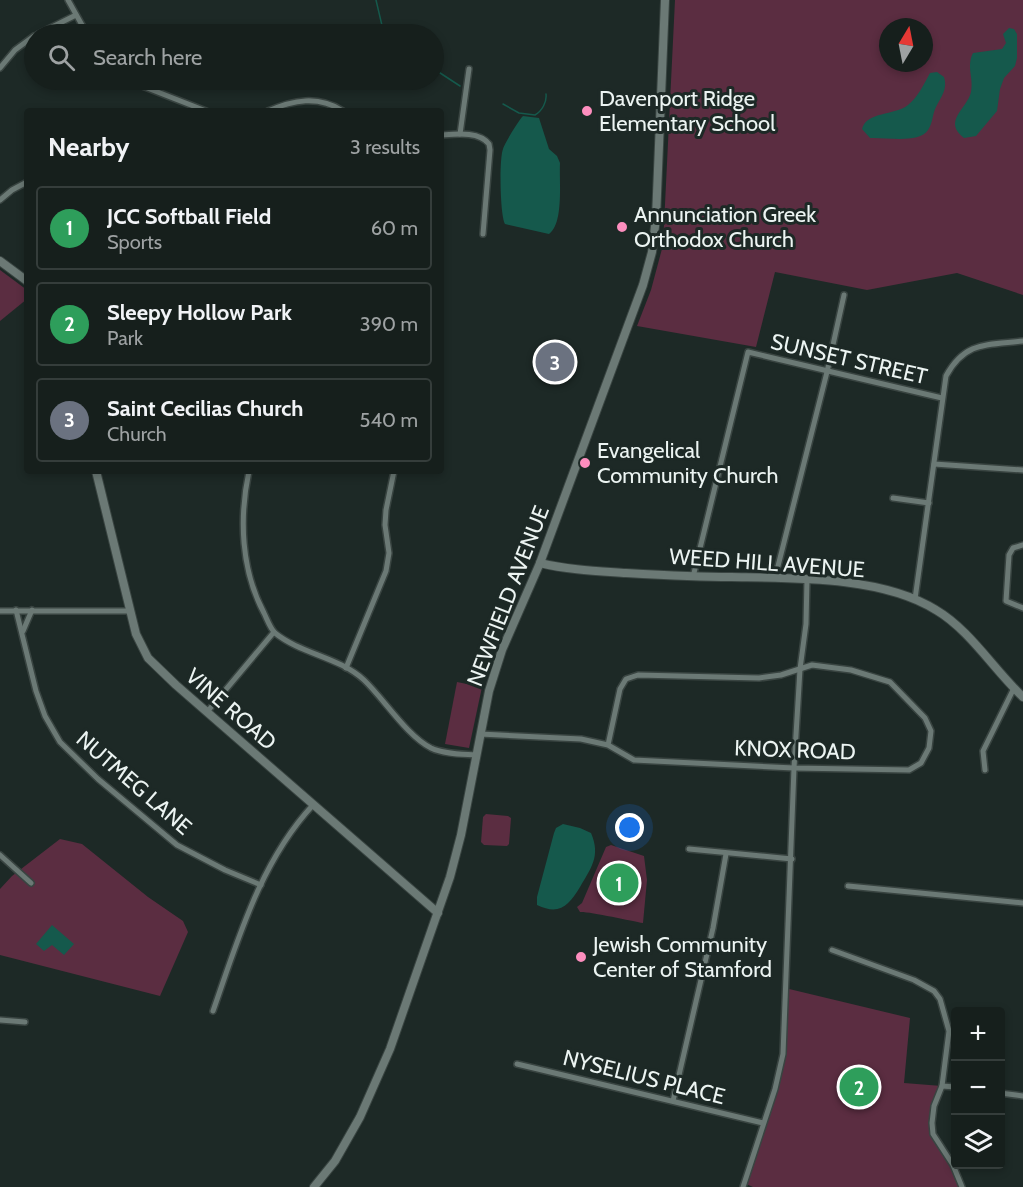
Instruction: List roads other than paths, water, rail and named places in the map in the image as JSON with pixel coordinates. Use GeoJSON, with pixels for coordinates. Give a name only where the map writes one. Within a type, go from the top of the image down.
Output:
{"type":"FeatureCollection","features":[{"type":"Feature","properties":{"kind":"main road","name":"NEWFIELD AVENUE"},"geometry":{"type":"LineString","coordinates":[[314,1187],[335,1161],[360,1117],[382,1070],[438,913],[461,835],[489,691],[502,650],[540,563],[625,336],[652,252],[656,218],[664,0]]}},
{"type":"Feature","properties":{"kind":"main road"},"geometry":{"type":"LineString","coordinates":[[0,261],[24,279]]}},
{"type":"Feature","properties":{"kind":"main road","name":"VINE ROAD"},"geometry":{"type":"LineString","coordinates":[[97,474],[129,611],[136,634],[148,658],[438,913]]}},
{"type":"Feature","properties":{"kind":"main road","name":"WEED HILL AVENUE"},"geometry":{"type":"LineString","coordinates":[[540,563],[564,569],[693,577],[807,579],[849,583],[915,599],[937,610],[955,624],[1023,697]]}},
{"type":"Feature","properties":{"kind":"street"},"geometry":{"type":"LineString","coordinates":[[68,0],[81,24]]}},
{"type":"Feature","properties":{"kind":"street"},"geometry":{"type":"LineString","coordinates":[[58,24],[76,15]]}},
{"type":"Feature","properties":{"kind":"street"},"geometry":{"type":"LineString","coordinates":[[0,68],[24,44]]}},
{"type":"Feature","properties":{"kind":"street"},"geometry":{"type":"LineString","coordinates":[[460,134],[469,69]]}},
{"type":"Feature","properties":{"kind":"street"},"geometry":{"type":"LineString","coordinates":[[152,90],[198,108]]}},
{"type":"Feature","properties":{"kind":"street"},"geometry":{"type":"LineString","coordinates":[[275,108],[288,102],[304,100],[319,102],[335,108]]}},
{"type":"Feature","properties":{"kind":"street"},"geometry":{"type":"LineString","coordinates":[[444,135],[479,136],[489,144],[483,234]]}},
{"type":"Feature","properties":{"kind":"street"},"geometry":{"type":"LineString","coordinates":[[0,200],[24,184]]}},
{"type":"Feature","properties":{"kind":"street"},"geometry":{"type":"LineString","coordinates":[[775,578],[844,295]]}},
{"type":"Feature","properties":{"kind":"street"},"geometry":{"type":"LineString","coordinates":[[915,599],[946,376],[953,363],[966,351],[986,345],[1023,341]]}},
{"type":"Feature","properties":{"kind":"street","name":"SUNSET STREET"},"geometry":{"type":"LineString","coordinates":[[693,577],[748,352],[942,398]]}},
{"type":"Feature","properties":{"kind":"street"},"geometry":{"type":"LineString","coordinates":[[934,464],[1023,470]]}},
{"type":"Feature","properties":{"kind":"street"},"geometry":{"type":"LineString","coordinates":[[248,474],[244,496],[246,564],[256,599],[274,632],[362,678],[416,738],[431,748],[452,754],[475,755]]}},
{"type":"Feature","properties":{"kind":"street"},"geometry":{"type":"LineString","coordinates":[[346,668],[386,570],[389,553],[385,525],[386,510],[393,474]]}},
{"type":"Feature","properties":{"kind":"street"},"geometry":{"type":"LineString","coordinates":[[893,498],[929,503]]}},
{"type":"Feature","properties":{"kind":"street"},"geometry":{"type":"LineString","coordinates":[[1023,545],[1013,548],[1010,555],[1006,601],[1023,608]]}},
{"type":"Feature","properties":{"kind":"street"},"geometry":{"type":"LineString","coordinates":[[742,1187],[776,1089],[783,1054],[794,768],[800,669],[806,624],[807,579]]}},
{"type":"Feature","properties":{"kind":"street","name":"NUTMEG LANE"},"geometry":{"type":"LineString","coordinates":[[16,610],[36,691],[45,716],[60,741],[98,779],[177,845],[225,870],[261,885]]}},
{"type":"Feature","properties":{"kind":"street"},"geometry":{"type":"LineString","coordinates":[[23,632],[32,610]]}},
{"type":"Feature","properties":{"kind":"street"},"geometry":{"type":"LineString","coordinates":[[0,611],[129,611]]}},
{"type":"Feature","properties":{"kind":"street"},"geometry":{"type":"LineString","coordinates":[[207,711],[274,632]]}},
{"type":"Feature","properties":{"kind":"street","name":"KNOX ROAD"},"geometry":{"type":"LineString","coordinates":[[480,734],[581,739],[608,745],[634,760],[794,768],[909,770],[921,763],[929,748],[931,731],[925,718],[890,682],[851,670],[812,665],[800,669]]}},
{"type":"Feature","properties":{"kind":"street"},"geometry":{"type":"LineString","coordinates":[[608,745],[620,689],[626,679],[638,675],[759,678],[800,669]]}},
{"type":"Feature","properties":{"kind":"street"},"geometry":{"type":"LineString","coordinates":[[985,770],[983,751],[1014,688]]}},
{"type":"Feature","properties":{"kind":"street"},"geometry":{"type":"LineString","coordinates":[[213,1011],[261,885],[289,832],[313,805]]}},
{"type":"Feature","properties":{"kind":"street"},"geometry":{"type":"LineString","coordinates":[[689,849],[792,859]]}},
{"type":"Feature","properties":{"kind":"street"},"geometry":{"type":"LineString","coordinates":[[673,1101],[713,928],[726,854]]}},
{"type":"Feature","properties":{"kind":"street"},"geometry":{"type":"LineString","coordinates":[[0,855],[31,883]]}},
{"type":"Feature","properties":{"kind":"street"},"geometry":{"type":"LineString","coordinates":[[848,886],[1023,903]]}},
{"type":"Feature","properties":{"kind":"street"},"geometry":{"type":"LineString","coordinates":[[832,950],[897,973],[934,991],[940,999],[949,1031],[942,1086],[934,1106],[933,1134],[953,1165],[962,1187]]}},
{"type":"Feature","properties":{"kind":"street"},"geometry":{"type":"LineString","coordinates":[[0,1020],[25,1022]]}},
{"type":"Feature","properties":{"kind":"street","name":"NYSELIUS PLACE"},"geometry":{"type":"LineString","coordinates":[[517,1064],[763,1123]]}},
{"type":"Feature","properties":{"kind":"street"},"geometry":{"type":"LineString","coordinates":[[942,1086],[951,1087]]}},
{"type":"Feature","properties":{"kind":"street"},"geometry":{"type":"LineString","coordinates":[[1005,1094],[1023,1096]]}},
{"type":"Feature","properties":{"kind":"waterway"},"geometry":{"type":"LineString","coordinates":[[376,0],[382,24]]}},
{"type":"Feature","properties":{"kind":"waterway"},"geometry":{"type":"LineString","coordinates":[[444,76],[460,86]]}},
{"type":"Feature","properties":{"kind":"waterway"},"geometry":{"type":"LineString","coordinates":[[503,104],[519,113],[535,115],[544,106],[546,94]]}},
{"type":"Feature","properties":{"kind":"place","name":"Davenport Ridge Elementary School"},"geometry":{"type":"Point","coordinates":[587,111]}},
{"type":"Feature","properties":{"kind":"place","name":"Annunciation Greek Orthodox Church"},"geometry":{"type":"Point","coordinates":[622,227]}},
{"type":"Feature","properties":{"kind":"place","name":"Saint Cecilias Church"},"geometry":{"type":"Point","coordinates":[555,362]}},
{"type":"Feature","properties":{"kind":"place","name":"Evangelical Community Church"},"geometry":{"type":"Point","coordinates":[585,463]}},
{"type":"Feature","properties":{"kind":"place","name":"JCC Softball Field"},"geometry":{"type":"Point","coordinates":[619,883]}},
{"type":"Feature","properties":{"kind":"place","name":"Jewish Community Center of Stamford"},"geometry":{"type":"Point","coordinates":[581,957]}},
{"type":"Feature","properties":{"kind":"place","name":"Sleepy Hollow Park"},"geometry":{"type":"Point","coordinates":[859,1087]}}]}
